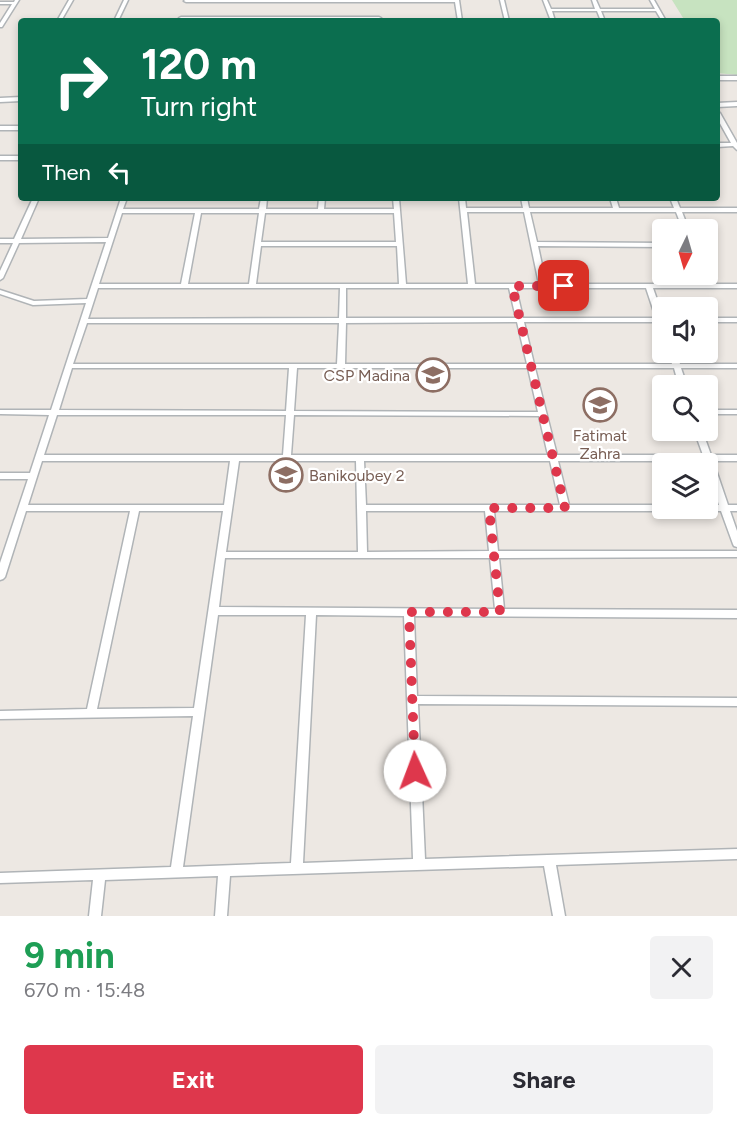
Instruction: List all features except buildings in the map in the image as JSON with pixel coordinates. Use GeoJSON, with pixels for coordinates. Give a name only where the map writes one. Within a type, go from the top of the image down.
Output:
{"type":"FeatureCollection","features":[{"type":"Feature","properties":{"kind":"street"},"geometry":{"type":"LineString","coordinates":[[61,18],[71,0]]}},
{"type":"Feature","properties":{"kind":"street"},"geometry":{"type":"LineString","coordinates":[[117,18],[126,0]]}},
{"type":"Feature","properties":{"kind":"street"},"geometry":{"type":"LineString","coordinates":[[181,18],[186,0],[457,1],[460,18]]}},
{"type":"Feature","properties":{"kind":"street"},"geometry":{"type":"LineString","coordinates":[[502,0],[506,18]]}},
{"type":"Feature","properties":{"kind":"street"},"geometry":{"type":"LineString","coordinates":[[545,0],[552,18]]}},
{"type":"Feature","properties":{"kind":"street"},"geometry":{"type":"LineString","coordinates":[[594,0],[602,18]]}},
{"type":"Feature","properties":{"kind":"street"},"geometry":{"type":"LineString","coordinates":[[652,0],[662,18]]}},
{"type":"Feature","properties":{"kind":"street"},"geometry":{"type":"LineString","coordinates":[[379,18],[380,1]]}},
{"type":"Feature","properties":{"kind":"street"},"geometry":{"type":"LineString","coordinates":[[0,3],[16,2]]}},
{"type":"Feature","properties":{"kind":"street"},"geometry":{"type":"LineString","coordinates":[[0,26],[16,2]]}},
{"type":"Feature","properties":{"kind":"street"},"geometry":{"type":"LineString","coordinates":[[549,10],[658,10]]}},
{"type":"Feature","properties":{"kind":"street"},"geometry":{"type":"LineString","coordinates":[[720,78],[737,78]]}},
{"type":"Feature","properties":{"kind":"street"},"geometry":{"type":"LineString","coordinates":[[0,100],[18,99]]}},
{"type":"Feature","properties":{"kind":"street"},"geometry":{"type":"LineString","coordinates":[[720,105],[737,104]]}},
{"type":"Feature","properties":{"kind":"street"},"geometry":{"type":"LineString","coordinates":[[720,118],[734,137],[736,146],[720,145]]}},
{"type":"Feature","properties":{"kind":"street"},"geometry":{"type":"LineString","coordinates":[[0,128],[18,128]]}},
{"type":"Feature","properties":{"kind":"street"},"geometry":{"type":"LineString","coordinates":[[0,159],[18,158]]}},
{"type":"Feature","properties":{"kind":"street"},"geometry":{"type":"LineString","coordinates":[[0,278],[35,201]]}},
{"type":"Feature","properties":{"kind":"street"},"geometry":{"type":"LineString","coordinates":[[0,577],[4,550],[23,508],[123,201]]}},
{"type":"Feature","properties":{"kind":"street"},"geometry":{"type":"LineString","coordinates":[[252,286],[264,201]]}},
{"type":"Feature","properties":{"kind":"street"},"geometry":{"type":"LineString","coordinates":[[321,211],[322,201]]}},
{"type":"Feature","properties":{"kind":"street"},"geometry":{"type":"LineString","coordinates":[[396,201],[403,286]]}},
{"type":"Feature","properties":{"kind":"street"},"geometry":{"type":"LineString","coordinates":[[462,201],[472,286]]}},
{"type":"Feature","properties":{"kind":"street"},"geometry":{"type":"LineString","coordinates":[[525,201],[543,286]]}},
{"type":"Feature","properties":{"kind":"street"},"geometry":{"type":"LineString","coordinates":[[614,201],[617,210]]}},
{"type":"Feature","properties":{"kind":"street"},"geometry":{"type":"LineString","coordinates":[[674,201],[682,219]]}},
{"type":"Feature","properties":{"kind":"street"},"geometry":{"type":"LineString","coordinates":[[463,210],[737,210]]}},
{"type":"Feature","properties":{"kind":"street"},"geometry":{"type":"LineString","coordinates":[[120,211],[396,211]]}},
{"type":"Feature","properties":{"kind":"street"},"geometry":{"type":"LineString","coordinates":[[184,286],[198,211]]}},
{"type":"Feature","properties":{"kind":"street"},"geometry":{"type":"LineString","coordinates":[[0,241],[110,240]]}},
{"type":"Feature","properties":{"kind":"street"},"geometry":{"type":"LineString","coordinates":[[258,244],[398,244]]}},
{"type":"Feature","properties":{"kind":"street"},"geometry":{"type":"LineString","coordinates":[[534,244],[652,245]]}},
{"type":"Feature","properties":{"kind":"street"},"geometry":{"type":"LineString","coordinates":[[95,286],[737,286]]}},
{"type":"Feature","properties":{"kind":"street"},"geometry":{"type":"LineString","coordinates":[[341,367],[343,286]]}},
{"type":"Feature","properties":{"kind":"street"},"geometry":{"type":"LineString","coordinates":[[512,286],[565,508]]}},
{"type":"Feature","properties":{"kind":"street"},"geometry":{"type":"LineString","coordinates":[[649,286],[653,297]]}},
{"type":"Feature","properties":{"kind":"street"},"geometry":{"type":"LineString","coordinates":[[0,292],[33,303],[90,301]]}},
{"type":"Feature","properties":{"kind":"street"},"geometry":{"type":"LineString","coordinates":[[718,320],[737,320]]}},
{"type":"Feature","properties":{"kind":"street"},"geometry":{"type":"LineString","coordinates":[[84,321],[652,322]]}},
{"type":"Feature","properties":{"kind":"street"},"geometry":{"type":"LineString","coordinates":[[676,365],[679,375]]}},
{"type":"Feature","properties":{"kind":"street"},"geometry":{"type":"LineString","coordinates":[[69,366],[737,366]]}},
{"type":"Feature","properties":{"kind":"street"},"geometry":{"type":"LineString","coordinates":[[288,458],[292,367]]}},
{"type":"Feature","properties":{"kind":"street"},"geometry":{"type":"LineString","coordinates":[[0,412],[53,414],[542,414]]}},
{"type":"Feature","properties":{"kind":"street"},"geometry":{"type":"LineString","coordinates":[[718,412],[737,412]]}},
{"type":"Feature","properties":{"kind":"street"},"geometry":{"type":"LineString","coordinates":[[39,458],[652,458]]}},
{"type":"Feature","properties":{"kind":"street"},"geometry":{"type":"LineString","coordinates":[[176,873],[197,712],[235,458]]}},
{"type":"Feature","properties":{"kind":"street"},"geometry":{"type":"LineString","coordinates":[[360,458],[363,555]]}},
{"type":"Feature","properties":{"kind":"street"},"geometry":{"type":"LineString","coordinates":[[718,458],[737,458]]}},
{"type":"Feature","properties":{"kind":"street"},"geometry":{"type":"LineString","coordinates":[[0,476],[33,476]]}},
{"type":"Feature","properties":{"kind":"street"},"geometry":{"type":"LineString","coordinates":[[718,487],[737,544]]}},
{"type":"Feature","properties":{"kind":"street"},"geometry":{"type":"LineString","coordinates":[[23,508],[228,508]]}},
{"type":"Feature","properties":{"kind":"street"},"geometry":{"type":"LineString","coordinates":[[91,714],[135,508]]}},
{"type":"Feature","properties":{"kind":"street"},"geometry":{"type":"LineString","coordinates":[[361,508],[652,508]]}},
{"type":"Feature","properties":{"kind":"street"},"geometry":{"type":"LineString","coordinates":[[489,508],[500,612]]}},
{"type":"Feature","properties":{"kind":"street"},"geometry":{"type":"LineString","coordinates":[[718,508],[737,508]]}},
{"type":"Feature","properties":{"kind":"street"},"geometry":{"type":"LineString","coordinates":[[221,555],[737,555]]}},
{"type":"Feature","properties":{"kind":"street"},"geometry":{"type":"LineString","coordinates":[[213,611],[737,614]]}},
{"type":"Feature","properties":{"kind":"street"},"geometry":{"type":"LineString","coordinates":[[297,869],[311,612]]}},
{"type":"Feature","properties":{"kind":"street"},"geometry":{"type":"LineString","coordinates":[[409,612],[418,865]]}},
{"type":"Feature","properties":{"kind":"street"},"geometry":{"type":"LineString","coordinates":[[412,700],[737,702]]}},
{"type":"Feature","properties":{"kind":"street"},"geometry":{"type":"LineString","coordinates":[[0,715],[197,712]]}},
{"type":"Feature","properties":{"kind":"street"},"geometry":{"type":"LineString","coordinates":[[0,878],[737,854]]}},
{"type":"Feature","properties":{"kind":"street"},"geometry":{"type":"LineString","coordinates":[[549,860],[559,916]]}},
{"type":"Feature","properties":{"kind":"street"},"geometry":{"type":"LineString","coordinates":[[221,916],[224,871]]}},
{"type":"Feature","properties":{"kind":"street"},"geometry":{"type":"LineString","coordinates":[[95,916],[100,875]]}},
{"type":"Feature","properties":{"kind":"green space"},"geometry":{"type":"Polygon","coordinates":[[[672,0],[737,0],[737,75],[720,73],[720,18],[683,18],[672,0]]]}},
{"type":"Feature","properties":{"kind":"place","name":"CSP Madina"},"geometry":{"type":"Point","coordinates":[433,375]}},
{"type":"Feature","properties":{"kind":"place","name":"Fatimat Zahra"},"geometry":{"type":"Point","coordinates":[600,405]}},
{"type":"Feature","properties":{"kind":"place","name":"Banikoubey 2"},"geometry":{"type":"Point","coordinates":[286,475]}},
{"type":"Feature","properties":{"kind":"route"},"geometry":{"type":"LineString","coordinates":[[415,771],[409,612],[500,612],[489,508],[565,508],[512,286],[564,286]]}}]}
